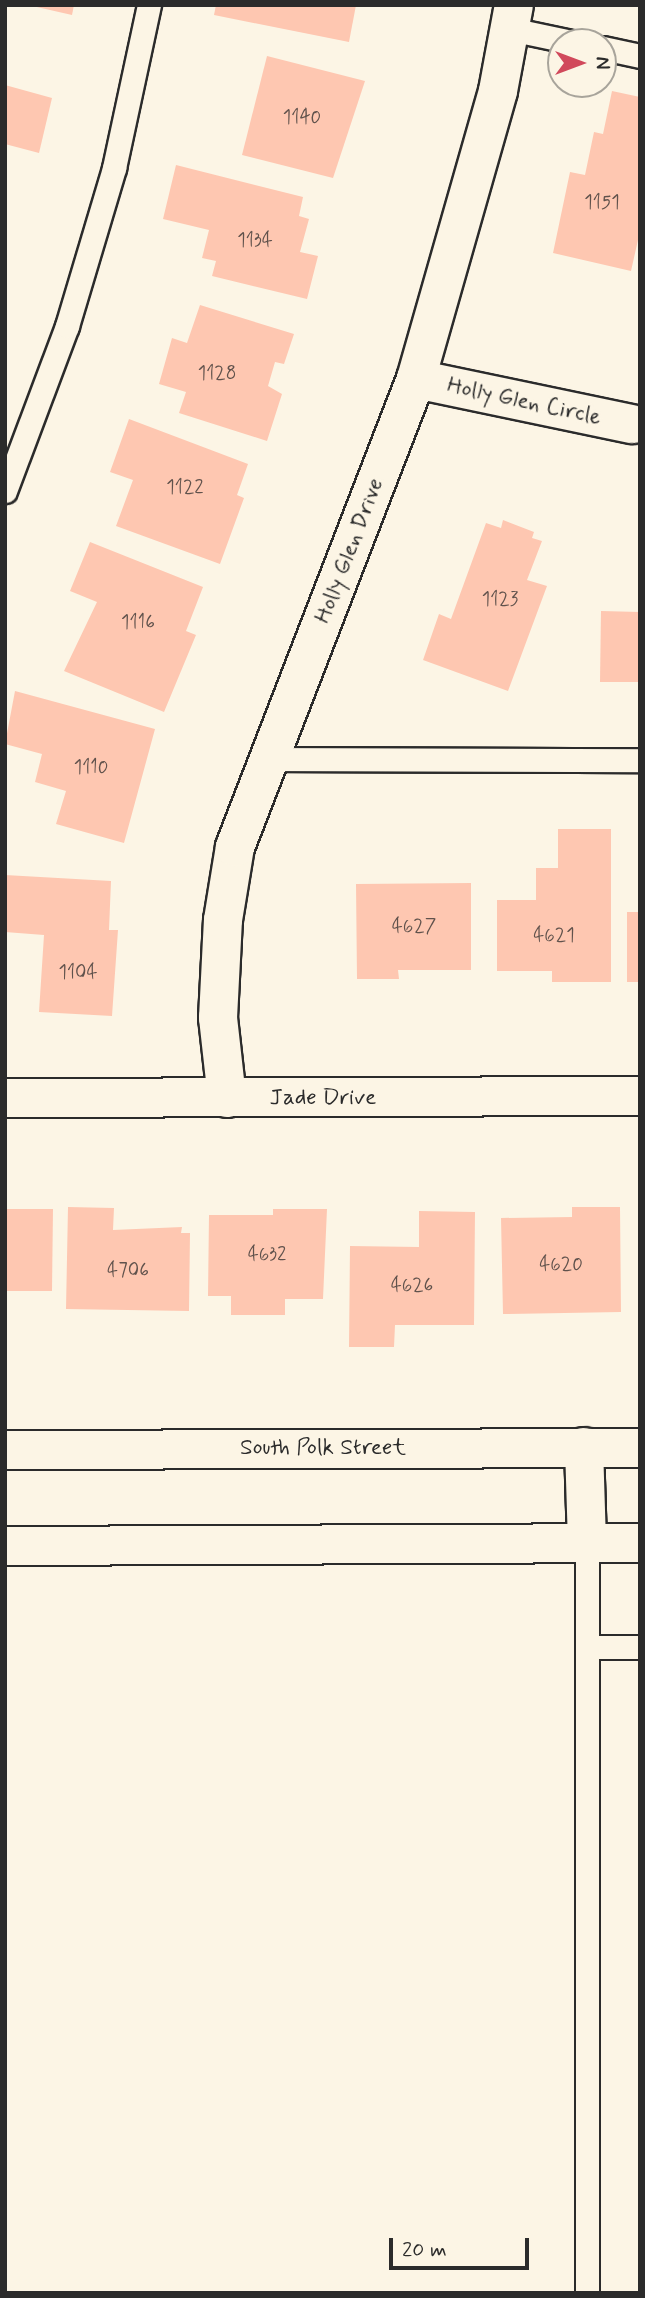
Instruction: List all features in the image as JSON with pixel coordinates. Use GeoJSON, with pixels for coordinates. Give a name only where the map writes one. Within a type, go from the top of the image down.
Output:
{"type":"FeatureCollection","features":[{"type":"Feature","properties":{"kind":"street","name":"Holly Glen Drive"},"geometry":{"type":"LineString","coordinates":[[227,1098],[218,1017],[223,920],[235,847],[416,379],[498,91],[512,17]]}},
{"type":"Feature","properties":{"kind":"street","name":"Holly Glen Circle"},"geometry":{"type":"LineString","coordinates":[[416,379],[632,424]]}},
{"type":"Feature","properties":{"kind":"street","name":"Jade Drive"},"geometry":{"type":"LineString","coordinates":[[5,1098],[640,1096]]}},
{"type":"Feature","properties":{"kind":"street"},"geometry":{"type":"LineString","coordinates":[[584,1447],[587,1543]]}},
{"type":"Feature","properties":{"kind":"street","name":"South Polk Street"},"geometry":{"type":"LineString","coordinates":[[5,1450],[640,1448]]}},
{"type":"Feature","properties":{"kind":"street"},"geometry":{"type":"LineString","coordinates":[[5,1546],[640,1543]]}},
{"type":"Feature","properties":{"kind":"lane"},"geometry":{"type":"LineString","coordinates":[[5,491],[67,326],[114,168],[149,5]]}},
{"type":"Feature","properties":{"kind":"lane"},"geometry":{"type":"LineString","coordinates":[[512,17],[547,32]]}},
{"type":"Feature","properties":{"kind":"lane"},"geometry":{"type":"LineString","coordinates":[[617,51],[640,56]]}},
{"type":"Feature","properties":{"kind":"lane"},"geometry":{"type":"LineString","coordinates":[[269,759],[640,760]]}},
{"type":"Feature","properties":{"kind":"lane"},"geometry":{"type":"LineString","coordinates":[[587,1543],[590,1647],[587,2293]]}},
{"type":"Feature","properties":{"kind":"lane"},"geometry":{"type":"LineString","coordinates":[[590,1647],[640,1647]]}},
{"type":"Feature","properties":{"kind":"building"},"geometry":{"type":"Polygon","coordinates":[[[28,5],[74,5],[72,15],[28,5]]]}},
{"type":"Feature","properties":{"kind":"building"},"geometry":{"type":"Polygon","coordinates":[[[216,5],[356,5],[349,42],[214,15],[216,5]]]}},
{"type":"Feature","properties":{"kind":"building"},"geometry":{"type":"Polygon","coordinates":[[[267,56],[365,81],[333,178],[242,155],[267,56]]]}},
{"type":"Feature","properties":{"kind":"building"},"geometry":{"type":"Polygon","coordinates":[[[5,85],[52,98],[39,153],[5,144],[5,85]]]}},
{"type":"Feature","properties":{"kind":"building"},"geometry":{"type":"Polygon","coordinates":[[[617,92],[640,97],[640,231],[631,271],[553,253],[570,172],[585,175],[594,132],[603,134],[611,98],[617,98],[617,92]]]}},
{"type":"Feature","properties":{"kind":"building"},"geometry":{"type":"Polygon","coordinates":[[[176,165],[303,197],[299,216],[309,219],[300,252],[318,256],[307,299],[212,276],[216,261],[202,258],[209,230],[163,219],[176,165]]]}},
{"type":"Feature","properties":{"kind":"building"},"geometry":{"type":"Polygon","coordinates":[[[200,305],[294,334],[284,364],[275,362],[268,386],[282,394],[267,441],[179,413],[186,392],[159,384],[172,338],[187,343],[200,305]]]}},
{"type":"Feature","properties":{"kind":"building"},"geometry":{"type":"Polygon","coordinates":[[[129,419],[248,464],[237,495],[244,498],[220,564],[116,526],[133,480],[110,472],[129,419]]]}},
{"type":"Feature","properties":{"kind":"building"},"geometry":{"type":"Polygon","coordinates":[[[503,520],[534,532],[532,538],[542,541],[527,580],[547,586],[508,691],[423,660],[439,614],[451,619],[486,523],[501,528],[503,520]]]}},
{"type":"Feature","properties":{"kind":"building"},"geometry":{"type":"Polygon","coordinates":[[[90,542],[203,587],[186,631],[196,635],[164,712],[64,671],[97,602],[70,591],[90,542]]]}},
{"type":"Feature","properties":{"kind":"building"},"geometry":{"type":"Polygon","coordinates":[[[601,611],[640,612],[640,682],[600,682],[601,611]]]}},
{"type":"Feature","properties":{"kind":"building"},"geometry":{"type":"Polygon","coordinates":[[[15,691],[155,729],[124,843],[56,824],[66,791],[35,782],[42,754],[5,744],[15,691]]]}},
{"type":"Feature","properties":{"kind":"building"},"geometry":{"type":"Polygon","coordinates":[[[558,829],[611,829],[611,982],[552,982],[552,971],[497,971],[497,900],[536,900],[536,868],[558,868],[558,829]]]}},
{"type":"Feature","properties":{"kind":"building"},"geometry":{"type":"Polygon","coordinates":[[[5,875],[111,881],[109,930],[118,930],[112,1016],[39,1012],[44,935],[5,932],[5,875]]]}},
{"type":"Feature","properties":{"kind":"building"},"geometry":{"type":"Polygon","coordinates":[[[471,883],[471,970],[398,970],[399,979],[357,979],[356,884],[471,883]]]}},
{"type":"Feature","properties":{"kind":"building"},"geometry":{"type":"Polygon","coordinates":[[[627,912],[640,912],[640,982],[627,982],[627,912]]]}},
{"type":"Feature","properties":{"kind":"building"},"geometry":{"type":"Polygon","coordinates":[[[68,1207],[114,1208],[113,1230],[182,1227],[181,1233],[190,1233],[189,1311],[66,1309],[68,1207]]]}},
{"type":"Feature","properties":{"kind":"building"},"geometry":{"type":"Polygon","coordinates":[[[572,1207],[620,1207],[621,1312],[503,1314],[501,1218],[572,1217],[572,1207]]]}},
{"type":"Feature","properties":{"kind":"building"},"geometry":{"type":"Polygon","coordinates":[[[5,1209],[53,1209],[52,1291],[5,1291],[5,1209]]]}},
{"type":"Feature","properties":{"kind":"building"},"geometry":{"type":"Polygon","coordinates":[[[273,1209],[327,1209],[323,1299],[285,1299],[285,1315],[231,1315],[231,1296],[208,1296],[209,1215],[273,1215],[273,1209]]]}},
{"type":"Feature","properties":{"kind":"building"},"geometry":{"type":"Polygon","coordinates":[[[419,1211],[475,1212],[474,1325],[395,1325],[394,1347],[349,1347],[350,1246],[419,1247],[419,1211]]]}}]}
